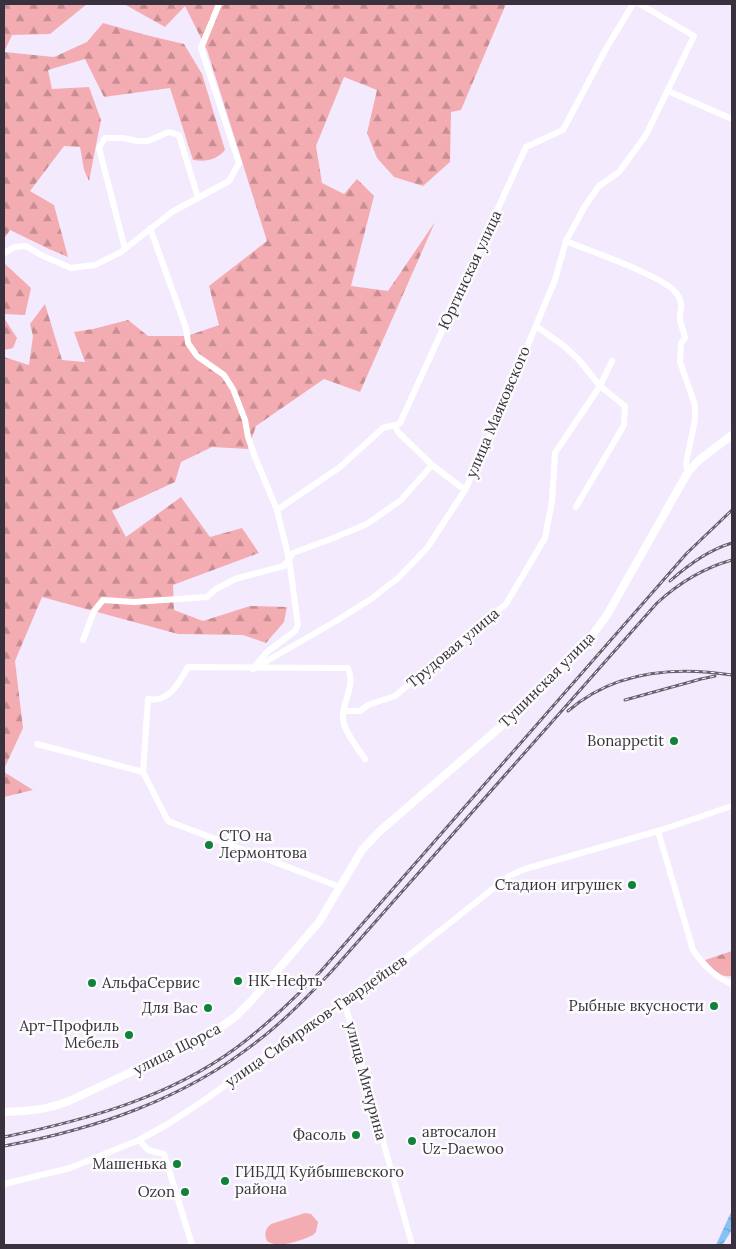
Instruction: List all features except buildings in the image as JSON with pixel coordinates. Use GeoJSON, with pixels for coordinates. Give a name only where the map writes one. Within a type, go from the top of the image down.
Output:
{"type":"FeatureCollection","features":[{"type":"Feature","properties":{"kind":"main road","name":"Тушинская улица"},"geometry":{"type":"LineString","coordinates":[[362,850],[380,831],[513,716],[586,644],[607,615],[688,472],[699,460],[732,435]]}},
{"type":"Feature","properties":{"kind":"main road","name":"улица Щорса"},"geometry":{"type":"LineString","coordinates":[[4,1112],[34,1111],[69,1102],[180,1050],[215,1031],[235,1017],[319,922],[362,850]]}},
{"type":"Feature","properties":{"kind":"street"},"geometry":{"type":"LineString","coordinates":[[4,253],[15,247],[26,246],[43,256],[71,268],[95,265],[125,249],[172,212],[229,181],[239,163],[201,48],[219,4]]}},
{"type":"Feature","properties":{"kind":"street","name":"Юргинская улица"},"geometry":{"type":"LineString","coordinates":[[395,426],[400,423],[526,147],[563,130],[607,47],[633,4]]}},
{"type":"Feature","properties":{"kind":"street","name":"улица Маяковского"},"geometry":{"type":"LineString","coordinates":[[253,669],[336,621],[398,578],[427,548],[465,490],[536,326],[554,280],[566,241],[584,206],[599,186],[619,172],[646,134],[694,36],[640,4]]}},
{"type":"Feature","properties":{"kind":"street"},"geometry":{"type":"LineString","coordinates":[[668,91],[732,119]]}},
{"type":"Feature","properties":{"kind":"street"},"geometry":{"type":"LineString","coordinates":[[125,249],[99,148],[106,138],[123,138],[138,141],[148,140],[169,132],[179,135],[198,198]]}},
{"type":"Feature","properties":{"kind":"street"},"geometry":{"type":"LineString","coordinates":[[150,228],[186,328],[188,343],[197,356],[224,375],[233,388],[245,420],[248,437],[277,510],[289,559],[298,625],[295,631],[267,652],[253,669]]}},
{"type":"Feature","properties":{"kind":"street"},"geometry":{"type":"LineString","coordinates":[[566,241],[667,284],[677,294],[682,307],[680,318],[685,338],[681,343],[680,362],[695,405],[695,420],[686,463],[688,472]]}},
{"type":"Feature","properties":{"kind":"street"},"geometry":{"type":"LineString","coordinates":[[536,326],[564,346],[579,360],[600,386],[625,406],[624,426],[576,507]]}},
{"type":"Feature","properties":{"kind":"street","name":"Трудовая улица"},"geometry":{"type":"LineString","coordinates":[[344,711],[360,710],[368,705],[395,696],[506,604],[545,538],[552,501],[555,453],[600,386],[612,361]]}},
{"type":"Feature","properties":{"kind":"street"},"geometry":{"type":"LineString","coordinates":[[277,510],[340,467],[383,428],[388,426],[395,426],[398,432],[432,465],[465,490]]}},
{"type":"Feature","properties":{"kind":"street"},"geometry":{"type":"LineString","coordinates":[[83,640],[94,611],[103,600],[134,602],[206,597],[216,588],[235,579],[284,566],[293,553],[367,524],[402,500],[432,465]]}},
{"type":"Feature","properties":{"kind":"street"},"geometry":{"type":"LineString","coordinates":[[340,888],[168,821],[143,772],[148,699],[155,700],[169,694],[176,688],[188,667],[253,669],[348,668],[351,680],[349,696],[344,711],[344,725],[365,759]]}},
{"type":"Feature","properties":{"kind":"street"},"geometry":{"type":"LineString","coordinates":[[37,744],[143,772]]}},
{"type":"Feature","properties":{"kind":"street","name":"улица Сибиряков-Гвардейцев"},"geometry":{"type":"LineString","coordinates":[[4,1184],[70,1168],[139,1140],[209,1097],[319,1016],[345,1004],[374,984],[508,876],[525,869],[658,831],[732,806]]}},
{"type":"Feature","properties":{"kind":"street"},"geometry":{"type":"LineString","coordinates":[[658,831],[693,950],[704,966],[720,979],[732,984]]}},
{"type":"Feature","properties":{"kind":"street","name":"улица Мичурина"},"geometry":{"type":"LineString","coordinates":[[345,1004],[412,1245]]}},
{"type":"Feature","properties":{"kind":"street"},"geometry":{"type":"LineString","coordinates":[[139,1140],[148,1150],[164,1154],[192,1245]]}},
{"type":"Feature","properties":{"kind":"green space"},"geometry":{"type":"Polygon","coordinates":[[[4,4],[87,4],[50,34],[12,35],[4,52],[4,4]]]}},
{"type":"Feature","properties":{"kind":"green space"},"geometry":{"type":"Polygon","coordinates":[[[124,4],[506,4],[461,110],[451,112],[450,162],[423,186],[394,177],[377,158],[367,133],[377,90],[344,77],[316,146],[322,183],[344,194],[357,179],[374,196],[351,286],[388,291],[435,222],[360,392],[324,379],[256,426],[248,449],[212,447],[181,462],[175,482],[112,511],[126,537],[181,497],[210,537],[242,528],[259,553],[173,585],[174,610],[203,621],[250,606],[287,607],[284,622],[266,643],[243,635],[178,634],[42,597],[15,661],[23,728],[4,769],[4,357],[29,365],[33,336],[30,324],[45,304],[62,360],[85,362],[74,332],[128,320],[148,336],[187,336],[219,325],[209,286],[267,241],[207,50],[185,6],[165,27],[124,4]]]}},
{"type":"Feature","properties":{"kind":"green space"},"geometry":{"type":"Polygon","coordinates":[[[103,23],[184,44],[202,74],[225,150],[211,160],[193,160],[170,88],[104,97],[85,59],[48,70],[52,89],[89,87],[101,120],[89,181],[84,170],[80,147],[64,146],[30,191],[54,205],[68,257],[10,230],[4,239],[4,52],[54,57],[87,42],[103,23]]]}},
{"type":"Feature","properties":{"kind":"green space"},"geometry":{"type":"Polygon","coordinates":[[[4,263],[31,288],[25,315],[4,314],[4,263]]]}},
{"type":"Feature","properties":{"kind":"green space"},"geometry":{"type":"Polygon","coordinates":[[[4,318],[17,338],[13,348],[4,350],[4,318]]]}},
{"type":"Feature","properties":{"kind":"green space"},"geometry":{"type":"Polygon","coordinates":[[[4,772],[33,790],[4,797],[4,772]]]}},
{"type":"Feature","properties":{"kind":"green space"},"geometry":{"type":"Polygon","coordinates":[[[732,951],[732,976],[723,976],[705,960],[732,951]]]}},
{"type":"Feature","properties":{"kind":"green space"},"geometry":{"type":"Polygon","coordinates":[[[305,1213],[311,1214],[318,1222],[316,1232],[313,1235],[296,1242],[283,1244],[267,1241],[266,1232],[271,1224],[305,1213]]]}},
{"type":"Feature","properties":{"kind":"water"},"geometry":{"type":"Polygon","coordinates":[[[732,1210],[730,1232],[723,1245],[716,1245],[732,1210]]]}},
{"type":"Feature","properties":{"kind":"railway"},"geometry":{"type":"LineString","coordinates":[[4,1137],[96,1115],[154,1094],[183,1081],[210,1065],[236,1048],[269,1021],[321,971],[687,553],[732,510]]}},
{"type":"Feature","properties":{"kind":"railway"},"geometry":{"type":"LineString","coordinates":[[670,581],[699,559],[732,543]]}},
{"type":"Feature","properties":{"kind":"railway"},"geometry":{"type":"LineString","coordinates":[[4,1146],[72,1131],[138,1109],[201,1079],[231,1061],[269,1032],[296,1008],[331,972],[657,603],[692,577],[711,567],[732,560]]}},
{"type":"Feature","properties":{"kind":"railway"},"geometry":{"type":"LineString","coordinates":[[568,711],[605,687],[646,675],[688,671],[732,675]]}},
{"type":"Feature","properties":{"kind":"railway"},"geometry":{"type":"LineString","coordinates":[[625,700],[715,676]]}},
{"type":"Feature","properties":{"kind":"place","name":"Bonappetit"},"geometry":{"type":"Point","coordinates":[674,741]}},
{"type":"Feature","properties":{"kind":"place","name":"СТО на Лермонтова"},"geometry":{"type":"Point","coordinates":[209,845]}},
{"type":"Feature","properties":{"kind":"place","name":"Стадион игрушек"},"geometry":{"type":"Point","coordinates":[632,885]}},
{"type":"Feature","properties":{"kind":"place","name":"НК-Нефть"},"geometry":{"type":"Point","coordinates":[238,981]}},
{"type":"Feature","properties":{"kind":"place","name":"АльфаСервис"},"geometry":{"type":"Point","coordinates":[92,983]}},
{"type":"Feature","properties":{"kind":"place","name":"Рыбные вкусности"},"geometry":{"type":"Point","coordinates":[714,1006]}},
{"type":"Feature","properties":{"kind":"place","name":"Для Вас"},"geometry":{"type":"Point","coordinates":[208,1008]}},
{"type":"Feature","properties":{"kind":"place","name":"Арт-Профиль Мебель"},"geometry":{"type":"Point","coordinates":[129,1035]}},
{"type":"Feature","properties":{"kind":"place","name":"Фасоль"},"geometry":{"type":"Point","coordinates":[356,1135]}},
{"type":"Feature","properties":{"kind":"place","name":"автосалон Uz-Daewoo"},"geometry":{"type":"Point","coordinates":[412,1141]}},
{"type":"Feature","properties":{"kind":"place","name":"Машенька"},"geometry":{"type":"Point","coordinates":[177,1164]}},
{"type":"Feature","properties":{"kind":"place","name":"ГИБДД Куйбышевского района"},"geometry":{"type":"Point","coordinates":[225,1181]}},
{"type":"Feature","properties":{"kind":"place","name":"Ozon"},"geometry":{"type":"Point","coordinates":[185,1192]}}]}
